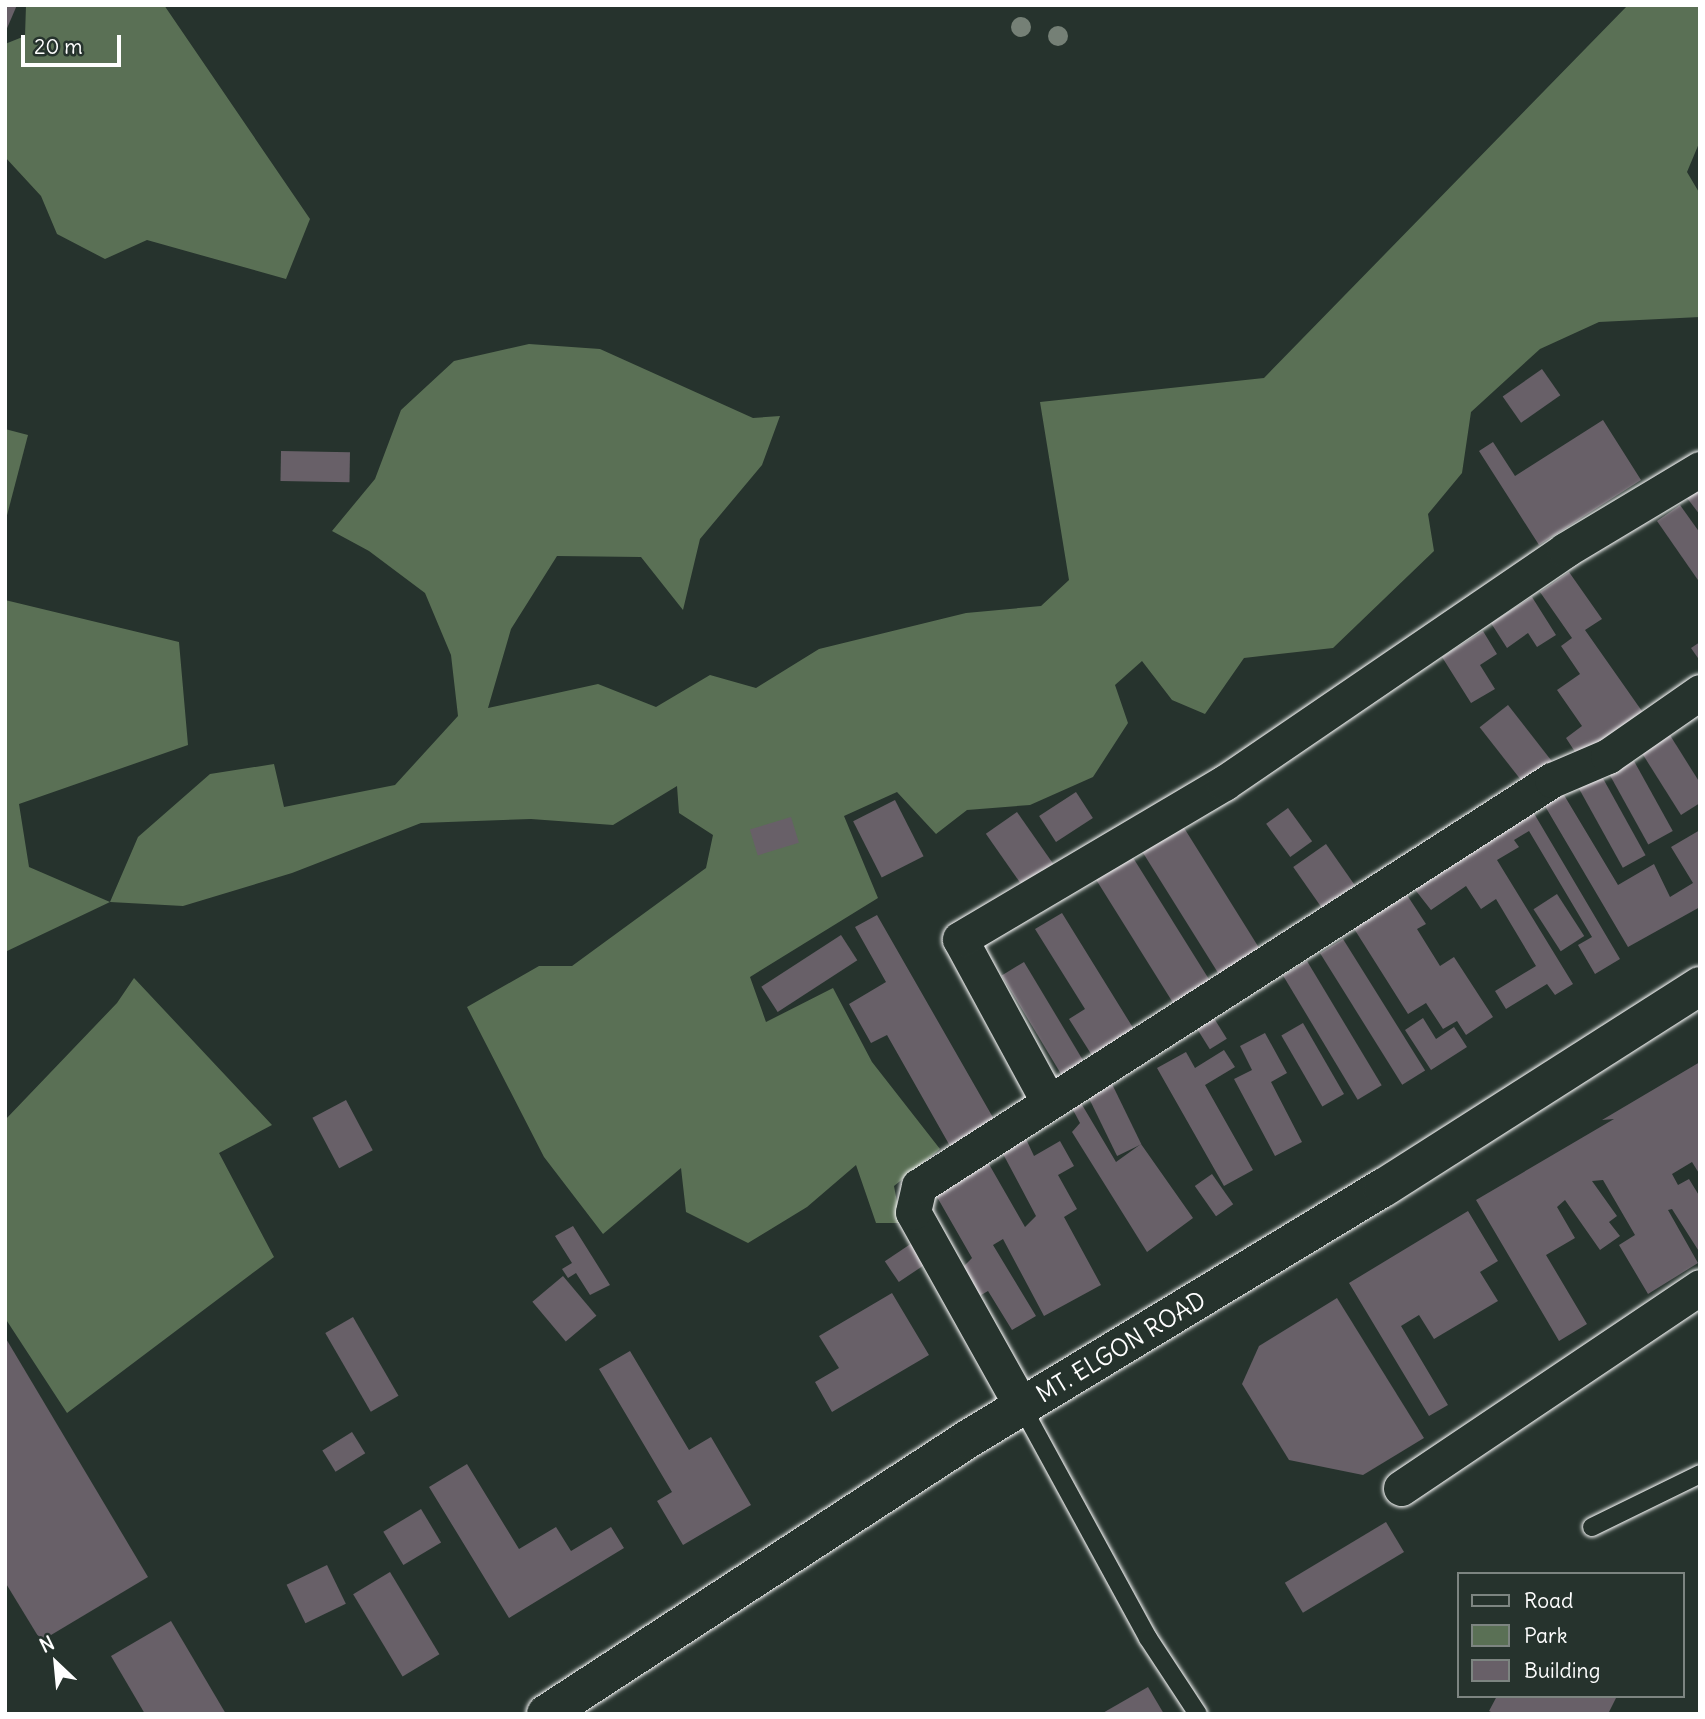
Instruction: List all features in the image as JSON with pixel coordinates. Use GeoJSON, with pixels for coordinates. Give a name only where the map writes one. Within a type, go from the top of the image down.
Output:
{"type":"FeatureCollection","features":[{"type":"Feature","properties":{"kind":"street"},"geometry":{"type":"LineString","coordinates":[[1048,1101],[960,939],[1224,783],[1565,550],[1700,469]]}},
{"type":"Feature","properties":{"kind":"street"},"geometry":{"type":"LineString","coordinates":[[1022,1407],[913,1212],[919,1186],[1552,780],[1608,756],[1700,692]]}},
{"type":"Feature","properties":{"kind":"street","name":"MT. ELGON ROAD"},"geometry":{"type":"LineString","coordinates":[[546,1714],[1022,1407],[1383,1188],[1700,986]]}},
{"type":"Feature","properties":{"kind":"street"},"geometry":{"type":"LineString","coordinates":[[1401,1488],[1700,1287]]}},
{"type":"Feature","properties":{"kind":"lane"},"geometry":{"type":"LineString","coordinates":[[1022,1407],[1148,1638],[1198,1714]]}},
{"type":"Feature","properties":{"kind":"lane"},"geometry":{"type":"LineString","coordinates":[[1592,1527],[1700,1474]]}},
{"type":"Feature","properties":{"kind":"green space"},"geometry":{"type":"Polygon","coordinates":[[[26,5],[164,5],[310,219],[286,279],[147,240],[105,259],[57,234],[41,196],[5,157],[5,44],[25,36],[26,5]]]}},
{"type":"Feature","properties":{"kind":"green space"},"geometry":{"type":"Polygon","coordinates":[[[1628,5],[1700,5],[1700,141],[1687,172],[1700,194],[1700,317],[1599,322],[1540,349],[1471,412],[1462,473],[1428,514],[1434,551],[1333,648],[1244,658],[1205,714],[1172,700],[1142,661],[1115,685],[1128,723],[1093,777],[1030,805],[967,810],[936,834],[897,792],[844,816],[878,898],[750,977],[766,1022],[833,988],[872,1062],[940,1149],[894,1186],[901,1223],[876,1223],[856,1165],[807,1207],[748,1243],[686,1212],[681,1168],[603,1234],[544,1157],[467,1007],[539,966],[572,966],[706,868],[713,835],[679,813],[677,786],[613,825],[531,819],[421,823],[292,873],[183,906],[110,902],[138,837],[210,774],[274,764],[284,807],[395,785],[458,716],[451,655],[425,593],[369,551],[332,531],[375,479],[401,410],[454,361],[529,344],[600,349],[753,418],[780,416],[762,465],[700,539],[683,610],[641,557],[557,556],[511,629],[488,708],[598,684],[656,707],[710,675],[756,688],[819,649],[966,613],[1041,606],[1069,580],[1040,402],[1264,378],[1628,5]]]}},
{"type":"Feature","properties":{"kind":"green space"},"geometry":{"type":"Polygon","coordinates":[[[5,429],[28,435],[5,523],[5,429]]]}},
{"type":"Feature","properties":{"kind":"green space"},"geometry":{"type":"Polygon","coordinates":[[[5,600],[179,642],[188,745],[19,804],[29,867],[110,902],[5,952],[5,600]]]}},
{"type":"Feature","properties":{"kind":"green space"},"geometry":{"type":"Polygon","coordinates":[[[134,978],[272,1125],[219,1153],[274,1257],[67,1413],[5,1318],[5,1120],[117,1003],[134,978]]]}},
{"type":"Feature","properties":{"kind":"building"},"geometry":{"type":"Polygon","coordinates":[[[5,5],[17,5],[5,33],[5,5]]]}},
{"type":"Feature","properties":{"kind":"building"},"geometry":{"type":"Polygon","coordinates":[[[1542,369],[1560,395],[1521,423],[1503,397],[1542,369]]]}},
{"type":"Feature","properties":{"kind":"building"},"geometry":{"type":"Polygon","coordinates":[[[1603,420],[1641,480],[1539,545],[1479,451],[1493,442],[1515,476],[1603,420]]]}},
{"type":"Feature","properties":{"kind":"building"},"geometry":{"type":"Polygon","coordinates":[[[281,451],[350,452],[349,482],[280,481],[281,451]]]}},
{"type":"Feature","properties":{"kind":"building"},"geometry":{"type":"Polygon","coordinates":[[[1700,482],[1700,515],[1684,494],[1700,482]]]}},
{"type":"Feature","properties":{"kind":"building"},"geometry":{"type":"Polygon","coordinates":[[[1680,505],[1700,533],[1700,583],[1657,521],[1680,505]]]}},
{"type":"Feature","properties":{"kind":"building"},"geometry":{"type":"Polygon","coordinates":[[[1569,572],[1602,619],[1585,630],[1644,714],[1579,758],[1566,738],[1582,726],[1557,690],[1580,674],[1561,646],[1572,638],[1540,592],[1569,572]]]}},
{"type":"Feature","properties":{"kind":"building"},"geometry":{"type":"Polygon","coordinates":[[[1532,597],[1556,635],[1537,647],[1528,633],[1507,648],[1491,623],[1532,597]]]}},
{"type":"Feature","properties":{"kind":"building"},"geometry":{"type":"Polygon","coordinates":[[[1483,631],[1497,654],[1480,665],[1495,689],[1471,703],[1442,657],[1483,631]]]}},
{"type":"Feature","properties":{"kind":"building"},"geometry":{"type":"Polygon","coordinates":[[[1700,642],[1700,661],[1691,648],[1700,642]]]}},
{"type":"Feature","properties":{"kind":"building"},"geometry":{"type":"Polygon","coordinates":[[[1508,705],[1552,761],[1523,783],[1480,727],[1508,705]]]}},
{"type":"Feature","properties":{"kind":"building"},"geometry":{"type":"Polygon","coordinates":[[[1668,732],[1700,783],[1700,803],[1681,815],[1640,750],[1668,732]]]}},
{"type":"Feature","properties":{"kind":"building"},"geometry":{"type":"Polygon","coordinates":[[[1634,761],[1673,831],[1648,845],[1610,775],[1634,761]]]}},
{"type":"Feature","properties":{"kind":"building"},"geometry":{"type":"Polygon","coordinates":[[[1600,773],[1646,855],[1623,868],[1577,786],[1600,773]]]}},
{"type":"Feature","properties":{"kind":"building"},"geometry":{"type":"Polygon","coordinates":[[[1561,790],[1618,885],[1654,864],[1670,897],[1693,883],[1671,847],[1700,830],[1700,907],[1628,947],[1542,801],[1561,790]]]}},
{"type":"Feature","properties":{"kind":"building"},"geometry":{"type":"Polygon","coordinates":[[[1076,792],[1093,818],[1056,842],[1039,816],[1076,792]]]}},
{"type":"Feature","properties":{"kind":"building"},"geometry":{"type":"Polygon","coordinates":[[[895,800],[924,856],[882,877],[853,821],[895,800]]]}},
{"type":"Feature","properties":{"kind":"building"},"geometry":{"type":"Polygon","coordinates":[[[1288,808],[1312,841],[1290,857],[1266,824],[1288,808]]]}},
{"type":"Feature","properties":{"kind":"building"},"geometry":{"type":"Polygon","coordinates":[[[1532,810],[1620,959],[1595,974],[1578,945],[1592,937],[1529,831],[1514,840],[1519,847],[1497,860],[1573,984],[1555,995],[1547,984],[1506,1009],[1495,991],[1536,966],[1496,899],[1481,909],[1466,886],[1431,910],[1413,887],[1532,810]]]}},
{"type":"Feature","properties":{"kind":"building"},"geometry":{"type":"Polygon","coordinates":[[[1017,812],[1055,867],[1024,889],[986,834],[1017,812]]]}},
{"type":"Feature","properties":{"kind":"building"},"geometry":{"type":"Polygon","coordinates":[[[791,817],[799,843],[758,855],[750,830],[791,817]]]}},
{"type":"Feature","properties":{"kind":"building"},"geometry":{"type":"Polygon","coordinates":[[[1181,823],[1261,951],[1220,976],[1140,848],[1181,823]]]}},
{"type":"Feature","properties":{"kind":"building"},"geometry":{"type":"Polygon","coordinates":[[[1326,844],[1355,885],[1322,908],[1293,867],[1326,844]]]}},
{"type":"Feature","properties":{"kind":"building"},"geometry":{"type":"Polygon","coordinates":[[[1132,856],[1214,987],[1178,1010],[1096,879],[1132,856]]]}},
{"type":"Feature","properties":{"kind":"building"},"geometry":{"type":"Polygon","coordinates":[[[1405,892],[1426,924],[1417,929],[1440,966],[1454,957],[1493,1017],[1466,1035],[1457,1021],[1443,1029],[1426,1003],[1408,1014],[1353,927],[1405,892]]]}},
{"type":"Feature","properties":{"kind":"building"},"geometry":{"type":"Polygon","coordinates":[[[1557,894],[1584,936],[1561,951],[1534,909],[1557,894]]]}},
{"type":"Feature","properties":{"kind":"building"},"geometry":{"type":"Polygon","coordinates":[[[1062,913],[1135,1031],[1093,1057],[1069,1019],[1085,1009],[1035,929],[1062,913]]]}},
{"type":"Feature","properties":{"kind":"building"},"geometry":{"type":"Polygon","coordinates":[[[877,915],[995,1121],[950,1146],[887,1035],[871,1043],[849,1004],[886,982],[855,927],[877,915]]]}},
{"type":"Feature","properties":{"kind":"building"},"geometry":{"type":"Polygon","coordinates":[[[841,935],[857,960],[778,1012],[761,987],[841,935]]]}},
{"type":"Feature","properties":{"kind":"building"},"geometry":{"type":"Polygon","coordinates":[[[1343,939],[1425,1070],[1402,1085],[1320,953],[1343,939]]]}},
{"type":"Feature","properties":{"kind":"building"},"geometry":{"type":"Polygon","coordinates":[[[1307,961],[1382,1085],[1358,1100],[1283,975],[1307,961]]]}},
{"type":"Feature","properties":{"kind":"building"},"geometry":{"type":"Polygon","coordinates":[[[1024,962],[1084,1061],[1061,1075],[1002,975],[1024,962]]]}},
{"type":"Feature","properties":{"kind":"building"},"geometry":{"type":"Polygon","coordinates":[[[1212,1015],[1227,1039],[1210,1049],[1195,1026],[1212,1015]]]}},
{"type":"Feature","properties":{"kind":"building"},"geometry":{"type":"Polygon","coordinates":[[[1423,1018],[1436,1039],[1454,1027],[1467,1047],[1431,1070],[1405,1030],[1423,1018]]]}},
{"type":"Feature","properties":{"kind":"building"},"geometry":{"type":"Polygon","coordinates":[[[1303,1023],[1344,1094],[1322,1107],[1281,1036],[1303,1023]]]}},
{"type":"Feature","properties":{"kind":"building"},"geometry":{"type":"Polygon","coordinates":[[[1265,1033],[1287,1073],[1271,1082],[1302,1142],[1275,1156],[1234,1079],[1252,1070],[1240,1046],[1265,1033]]]}},
{"type":"Feature","properties":{"kind":"building"},"geometry":{"type":"Polygon","coordinates":[[[1224,1050],[1235,1067],[1205,1085],[1253,1170],[1224,1186],[1157,1068],[1186,1052],[1195,1068],[1224,1050]]]}},
{"type":"Feature","properties":{"kind":"building"},"geometry":{"type":"Polygon","coordinates":[[[1700,1062],[1700,1175],[1692,1162],[1672,1174],[1678,1185],[1689,1179],[1700,1197],[1700,1253],[1672,1209],[1668,1210],[1698,1263],[1648,1294],[1619,1245],[1635,1235],[1603,1180],[1592,1181],[1617,1216],[1609,1222],[1620,1236],[1600,1250],[1565,1200],[1557,1207],[1575,1238],[1546,1255],[1587,1324],[1559,1341],[1476,1200],[1614,1119],[1602,1120],[1700,1062]]]}},
{"type":"Feature","properties":{"kind":"building"},"geometry":{"type":"Polygon","coordinates":[[[1112,1084],[1141,1144],[1117,1156],[1088,1096],[1112,1084]]]}},
{"type":"Feature","properties":{"kind":"building"},"geometry":{"type":"Polygon","coordinates":[[[346,1100],[373,1150],[339,1168],[312,1118],[346,1100]]]}},
{"type":"Feature","properties":{"kind":"building"},"geometry":{"type":"Polygon","coordinates":[[[1081,1103],[1116,1162],[1141,1144],[1193,1218],[1147,1252],[1072,1132],[1080,1123],[1072,1108],[1081,1103]]]}},
{"type":"Feature","properties":{"kind":"building"},"geometry":{"type":"Polygon","coordinates":[[[1026,1139],[1034,1156],[1060,1141],[1074,1166],[1058,1175],[1077,1209],[1064,1217],[1101,1285],[1044,1316],[1003,1239],[993,1245],[1036,1316],[1012,1330],[988,1291],[976,1298],[959,1271],[972,1258],[933,1190],[986,1159],[1025,1227],[1036,1216],[1002,1152],[1026,1139]]]}},
{"type":"Feature","properties":{"kind":"building"},"geometry":{"type":"Polygon","coordinates":[[[1212,1174],[1233,1204],[1216,1216],[1195,1186],[1212,1174]]]}},
{"type":"Feature","properties":{"kind":"building"},"geometry":{"type":"Polygon","coordinates":[[[1468,1211],[1498,1261],[1480,1272],[1498,1301],[1434,1339],[1419,1315],[1401,1326],[1448,1405],[1429,1416],[1349,1283],[1468,1211]]]}},
{"type":"Feature","properties":{"kind":"building"},"geometry":{"type":"Polygon","coordinates":[[[573,1226],[610,1285],[590,1295],[576,1273],[568,1278],[562,1269],[572,1263],[555,1236],[573,1226]]]}},
{"type":"Feature","properties":{"kind":"building"},"geometry":{"type":"Polygon","coordinates":[[[918,1239],[932,1260],[899,1282],[885,1261],[918,1239]]]}},
{"type":"Feature","properties":{"kind":"building"},"geometry":{"type":"Polygon","coordinates":[[[563,1276],[596,1316],[566,1342],[532,1302],[563,1276]]]}},
{"type":"Feature","properties":{"kind":"building"},"geometry":{"type":"Polygon","coordinates":[[[892,1293],[929,1355],[832,1412],[815,1382],[839,1368],[819,1336],[892,1293]]]}},
{"type":"Feature","properties":{"kind":"building"},"geometry":{"type":"Polygon","coordinates":[[[1337,1298],[1424,1438],[1363,1475],[1289,1460],[1242,1384],[1259,1346],[1337,1298]]]}},
{"type":"Feature","properties":{"kind":"building"},"geometry":{"type":"Polygon","coordinates":[[[353,1317],[398,1396],[371,1412],[325,1333],[353,1317]]]}},
{"type":"Feature","properties":{"kind":"building"},"geometry":{"type":"Polygon","coordinates":[[[5,1337],[148,1577],[41,1641],[5,1582],[5,1337]]]}},
{"type":"Feature","properties":{"kind":"building"},"geometry":{"type":"Polygon","coordinates":[[[630,1351],[689,1450],[711,1437],[751,1505],[683,1545],[657,1501],[672,1492],[599,1369],[630,1351]]]}},
{"type":"Feature","properties":{"kind":"building"},"geometry":{"type":"Polygon","coordinates":[[[352,1432],[365,1453],[336,1472],[322,1451],[352,1432]]]}},
{"type":"Feature","properties":{"kind":"building"},"geometry":{"type":"Polygon","coordinates":[[[467,1464],[519,1549],[556,1527],[571,1551],[611,1527],[624,1548],[509,1618],[429,1487],[467,1464]]]}},
{"type":"Feature","properties":{"kind":"building"},"geometry":{"type":"Polygon","coordinates":[[[421,1509],[441,1542],[403,1565],[383,1532],[421,1509]]]}},
{"type":"Feature","properties":{"kind":"building"},"geometry":{"type":"Polygon","coordinates":[[[1386,1522],[1404,1552],[1303,1613],[1285,1583],[1386,1522]]]}},
{"type":"Feature","properties":{"kind":"building"},"geometry":{"type":"Polygon","coordinates":[[[327,1565],[346,1604],[305,1623],[287,1585],[327,1565]]]}},
{"type":"Feature","properties":{"kind":"building"},"geometry":{"type":"Polygon","coordinates":[[[390,1572],[439,1654],[403,1676],[353,1594],[390,1572]]]}},
{"type":"Feature","properties":{"kind":"building"},"geometry":{"type":"Polygon","coordinates":[[[171,1621],[226,1714],[145,1714],[111,1656],[171,1621]]]}},
{"type":"Feature","properties":{"kind":"building"},"geometry":{"type":"Polygon","coordinates":[[[1148,1687],[1164,1714],[1101,1714],[1148,1687]]]}},
{"type":"Feature","properties":{"kind":"building"},"geometry":{"type":"Polygon","coordinates":[[[1496,1698],[1616,1698],[1608,1714],[1495,1714],[1489,1711],[1496,1698]]]}}]}
